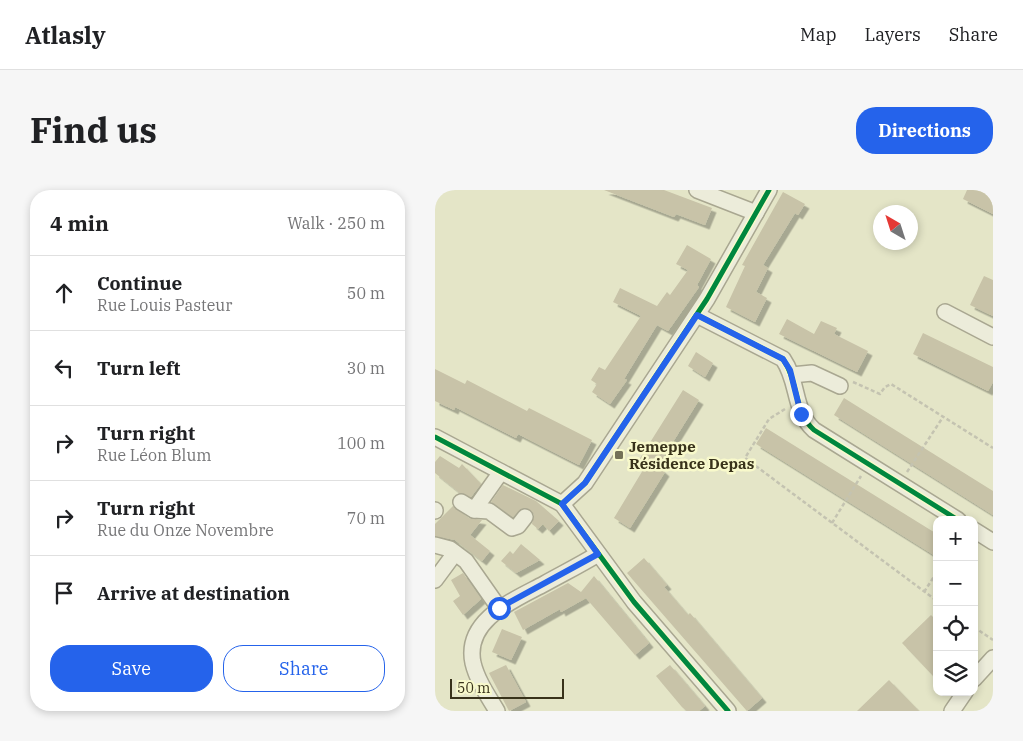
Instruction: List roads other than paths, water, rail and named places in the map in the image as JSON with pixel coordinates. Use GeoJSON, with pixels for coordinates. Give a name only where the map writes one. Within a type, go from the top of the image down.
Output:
{"type":"FeatureCollection","features":[{"type":"Feature","properties":{"kind":"street"},"geometry":{"type":"LineString","coordinates":[[697,190],[756,213]]}},
{"type":"Feature","properties":{"kind":"street"},"geometry":{"type":"LineString","coordinates":[[562,504],[585,483],[697,315],[769,190]]}},
{"type":"Feature","properties":{"kind":"street"},"geometry":{"type":"LineString","coordinates":[[945,312],[993,337]]}},
{"type":"Feature","properties":{"kind":"street"},"geometry":{"type":"LineString","coordinates":[[697,315],[769,350],[783,359],[792,375],[798,403],[806,423],[814,430],[952,516]]}},
{"type":"Feature","properties":{"kind":"street"},"geometry":{"type":"LineString","coordinates":[[792,375],[812,373],[840,386]]}},
{"type":"Feature","properties":{"kind":"street"},"geometry":{"type":"LineString","coordinates":[[435,437],[562,504],[634,602],[728,711]]}},
{"type":"Feature","properties":{"kind":"street"},"geometry":{"type":"LineString","coordinates":[[501,472],[467,506],[489,511],[512,528],[518,526],[525,517]]}},
{"type":"Feature","properties":{"kind":"street"},"geometry":{"type":"LineString","coordinates":[[978,533],[993,542]]}},
{"type":"Feature","properties":{"kind":"street"},"geometry":{"type":"LineString","coordinates":[[435,545],[455,553],[466,561],[499,608]]}},
{"type":"Feature","properties":{"kind":"street"},"geometry":{"type":"LineString","coordinates":[[435,580],[455,553]]}},
{"type":"Feature","properties":{"kind":"street"},"geometry":{"type":"LineString","coordinates":[[497,711],[476,672],[473,653],[481,628],[499,608],[598,554]]}},
{"type":"Feature","properties":{"kind":"street"},"geometry":{"type":"LineString","coordinates":[[978,675],[993,658]]}},
{"type":"Feature","properties":{"kind":"street"},"geometry":{"type":"LineString","coordinates":[[952,711],[962,696]]}},
{"type":"Feature","properties":{"kind":"place","name":"Jemeppe Résidence Depas"},"geometry":{"type":"Point","coordinates":[619,455]}}]}
